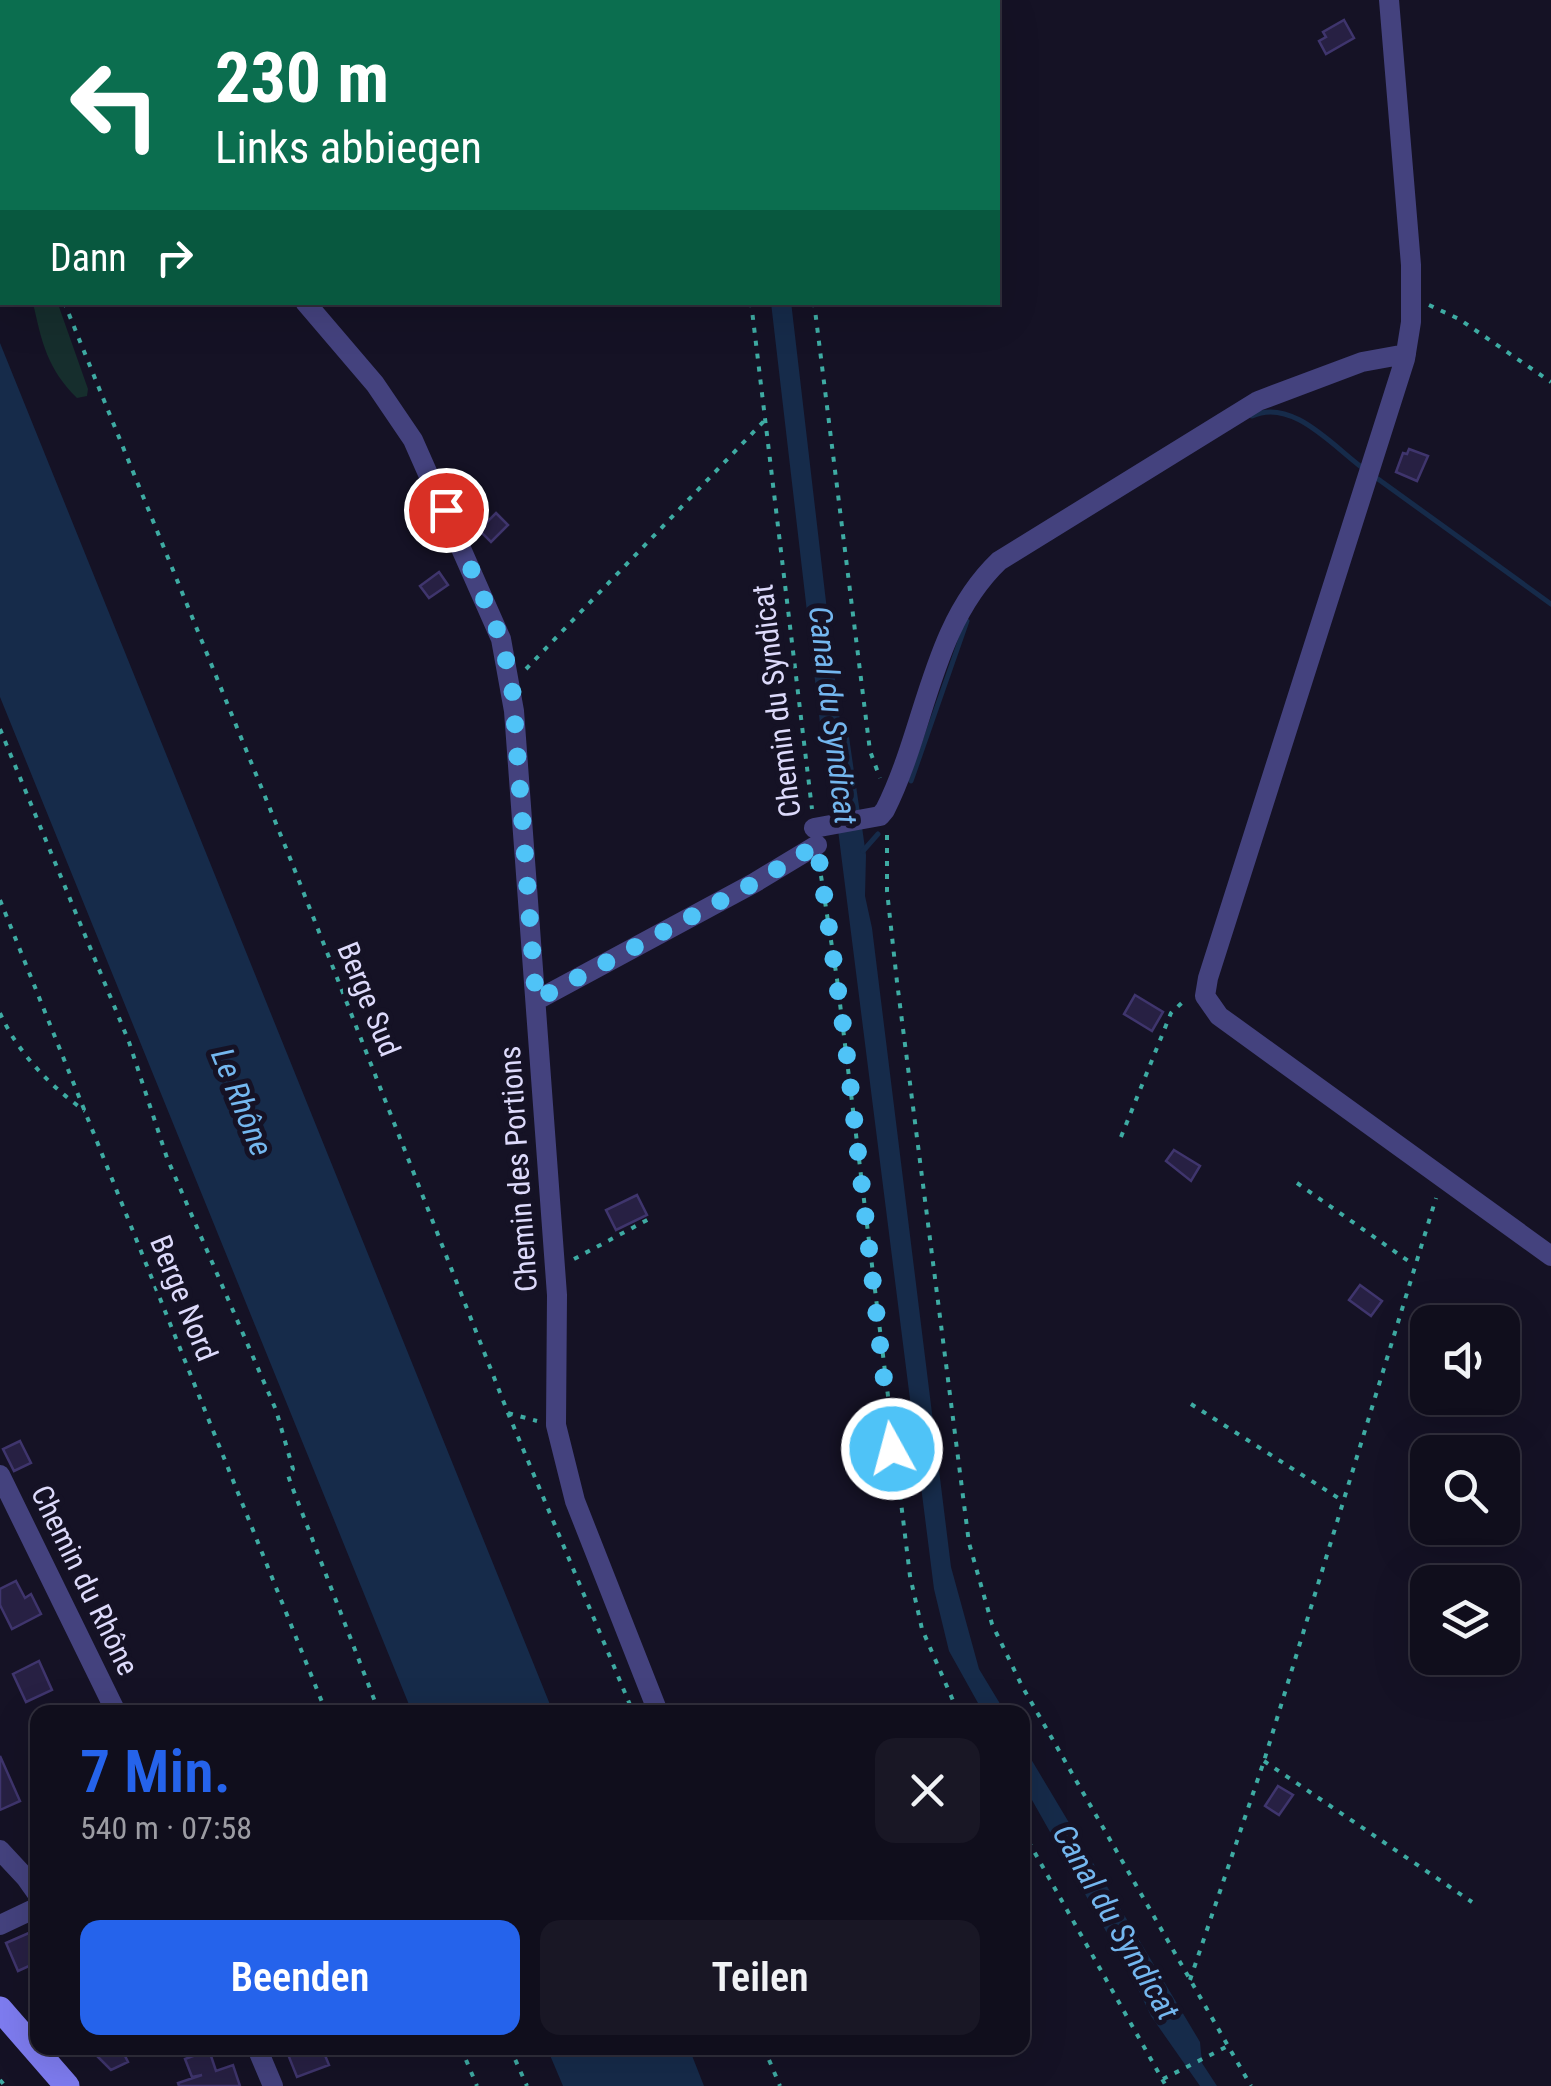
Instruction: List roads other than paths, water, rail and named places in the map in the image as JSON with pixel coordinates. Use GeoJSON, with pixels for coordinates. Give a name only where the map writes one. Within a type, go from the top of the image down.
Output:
{"type":"FeatureCollection","features":[{"type":"Feature","properties":{"kind":"main road"},"geometry":{"type":"LineString","coordinates":[[0,2010],[30,2044]]}},
{"type":"Feature","properties":{"kind":"main road"},"geometry":{"type":"LineString","coordinates":[[40,2055],[68,2086]]}},
{"type":"Feature","properties":{"kind":"street"},"geometry":{"type":"LineString","coordinates":[[1389,0],[1412,300],[1406,354],[1208,978],[1206,996],[1219,1016],[1551,1256]]}},
{"type":"Feature","properties":{"kind":"street","name":"Chemin des Portions"},"geometry":{"type":"LineString","coordinates":[[308,305],[375,384],[413,440],[493,619],[512,685],[555,1269],[556,1425],[574,1501],[655,1705]]}},
{"type":"Feature","properties":{"kind":"street"},"geometry":{"type":"LineString","coordinates":[[536,1000],[754,883],[817,833],[880,816],[894,791],[956,620],[978,582],[999,562],[1258,401],[1362,362],[1406,354]]}},
{"type":"Feature","properties":{"kind":"street","name":"Chemin du Rhône"},"geometry":{"type":"LineString","coordinates":[[0,1475],[113,1705]]}},
{"type":"Feature","properties":{"kind":"street"},"geometry":{"type":"LineString","coordinates":[[0,1850],[30,1884]]}},
{"type":"Feature","properties":{"kind":"street"},"geometry":{"type":"LineString","coordinates":[[0,1925],[30,1912]]}},
{"type":"Feature","properties":{"kind":"street"},"geometry":{"type":"LineString","coordinates":[[261,2055],[273,2086]]}},
{"type":"Feature","properties":{"kind":"water","name":"Le Rhône"},"geometry":{"type":"Polygon","coordinates":[[[0,343],[550,1705],[409,1705],[0,697],[0,343]]]}},
{"type":"Feature","properties":{"kind":"water","name":"Canal du Syndicat"},"geometry":{"type":"Polygon","coordinates":[[[848,730],[866,855],[865,896],[951,1567],[979,1669],[1001,1705],[979,1705],[949,1651],[934,1589],[826,735],[848,730]]]}},
{"type":"Feature","properties":{"kind":"water","name":"Canal du Syndicat"},"geometry":{"type":"Polygon","coordinates":[[[1030,1757],[1200,2042],[1202,2063],[1217,2086],[1200,2086],[1151,2016],[1030,1796],[1030,1757]]]}},
{"type":"Feature","properties":{"kind":"water"},"geometry":{"type":"Polygon","coordinates":[[[550,2055],[692,2055],[704,2086],[563,2086],[550,2055]]]}},
{"type":"Feature","properties":{"kind":"waterway","name":"Canal du Syndicat"},"geometry":{"type":"LineString","coordinates":[[781,305],[834,757]]}},
{"type":"Feature","properties":{"kind":"waterway"},"geometry":{"type":"LineString","coordinates":[[1252,416],[1267,412],[1296,418],[1360,466]]}},
{"type":"Feature","properties":{"kind":"waterway"},"geometry":{"type":"LineString","coordinates":[[1378,479],[1551,604]]}},
{"type":"Feature","properties":{"kind":"waterway"},"geometry":{"type":"LineString","coordinates":[[911,781],[967,621]]}},
{"type":"Feature","properties":{"kind":"waterway"},"geometry":{"type":"LineString","coordinates":[[863,851],[878,834]]}}]}
